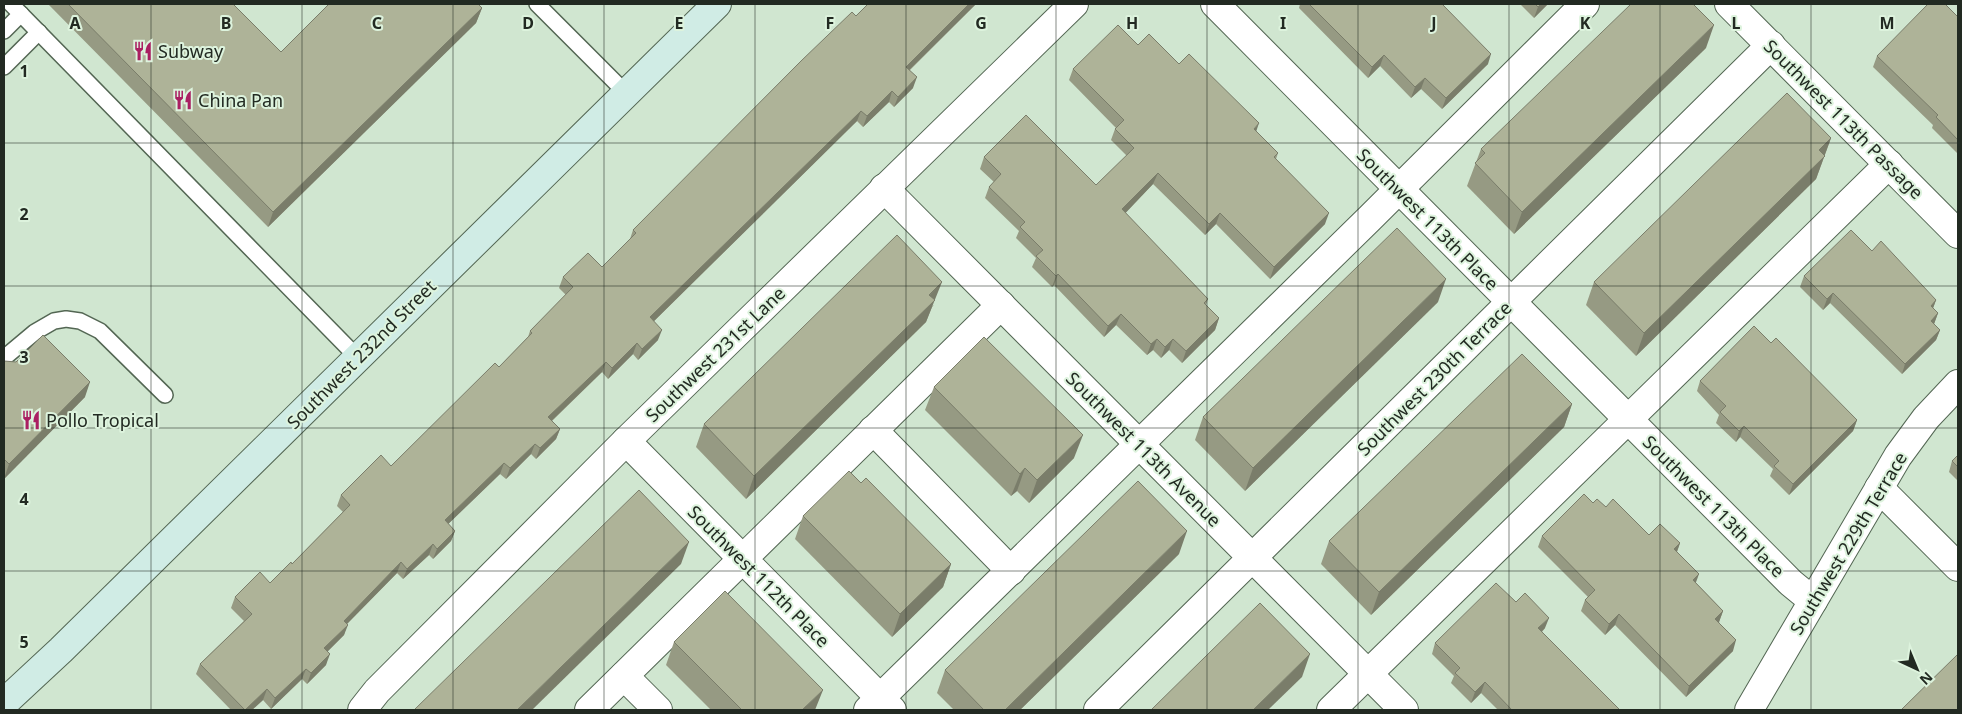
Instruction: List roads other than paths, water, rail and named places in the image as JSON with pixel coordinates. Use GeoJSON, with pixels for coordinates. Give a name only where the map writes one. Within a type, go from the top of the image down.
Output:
{"type":"FeatureCollection","features":[{"type":"Feature","properties":{"kind":"street","name":"Southwest 232nd Street"},"geometry":{"type":"LineString","coordinates":[[4,703],[61,650],[717,4]]}},
{"type":"Feature","properties":{"kind":"street","name":"Southwest 231st Lane"},"geometry":{"type":"LineString","coordinates":[[362,710],[377,691],[626,441],[1074,4]]}},
{"type":"Feature","properties":{"kind":"street","name":"Southwest 113th Place"},"geometry":{"type":"LineString","coordinates":[[1215,4],[1790,583],[1813,601]]}},
{"type":"Feature","properties":{"kind":"street"},"geometry":{"type":"LineString","coordinates":[[880,706],[1011,570],[1585,4]]}},
{"type":"Feature","properties":{"kind":"street","name":"Southwest 113th Passage"},"geometry":{"type":"LineString","coordinates":[[1740,7],[1771,45],[1958,234]]}},
{"type":"Feature","properties":{"kind":"street","name":"Southwest 230th Terrace"},"geometry":{"type":"LineString","coordinates":[[1098,710],[1771,45]]}},
{"type":"Feature","properties":{"kind":"street"},"geometry":{"type":"LineString","coordinates":[[1331,710],[1889,164]]}},
{"type":"Feature","properties":{"kind":"street","name":"Southwest 113th Avenue"},"geometry":{"type":"LineString","coordinates":[[884,188],[1404,710]]}},
{"type":"Feature","properties":{"kind":"street"},"geometry":{"type":"LineString","coordinates":[[589,710],[1001,305]]}},
{"type":"Feature","properties":{"kind":"street","name":"Southwest 229th Terrace"},"geometry":{"type":"LineString","coordinates":[[1750,710],[1898,456],[1926,418],[1958,384]]}},
{"type":"Feature","properties":{"kind":"street"},"geometry":{"type":"LineString","coordinates":[[873,430],[1011,570]]}},
{"type":"Feature","properties":{"kind":"street","name":"Southwest 112th Place"},"geometry":{"type":"LineString","coordinates":[[626,441],[742,559],[880,706]]}},
{"type":"Feature","properties":{"kind":"street"},"geometry":{"type":"LineString","coordinates":[[1879,488],[1958,566]]}},
{"type":"Feature","properties":{"kind":"street"},"geometry":{"type":"LineString","coordinates":[[624,676],[658,710]]}},
{"type":"Feature","properties":{"kind":"lane"},"geometry":{"type":"LineString","coordinates":[[537,4],[626,93]]}},
{"type":"Feature","properties":{"kind":"lane"},"geometry":{"type":"LineString","coordinates":[[4,31],[16,9],[357,357]]}},
{"type":"Feature","properties":{"kind":"lane"},"geometry":{"type":"LineString","coordinates":[[4,67],[39,32]]}},
{"type":"Feature","properties":{"kind":"lane"},"geometry":{"type":"LineString","coordinates":[[4,358],[35,332],[54,321],[66,319],[80,321],[100,331],[165,395]]}},
{"type":"Feature","properties":{"kind":"place","name":"Subway"},"geometry":{"type":"Point","coordinates":[143,51]}},
{"type":"Feature","properties":{"kind":"place","name":"China Pan"},"geometry":{"type":"Point","coordinates":[183,100]}},
{"type":"Feature","properties":{"kind":"place","name":"Pollo Tropical"},"geometry":{"type":"Point","coordinates":[31,420]}}]}
